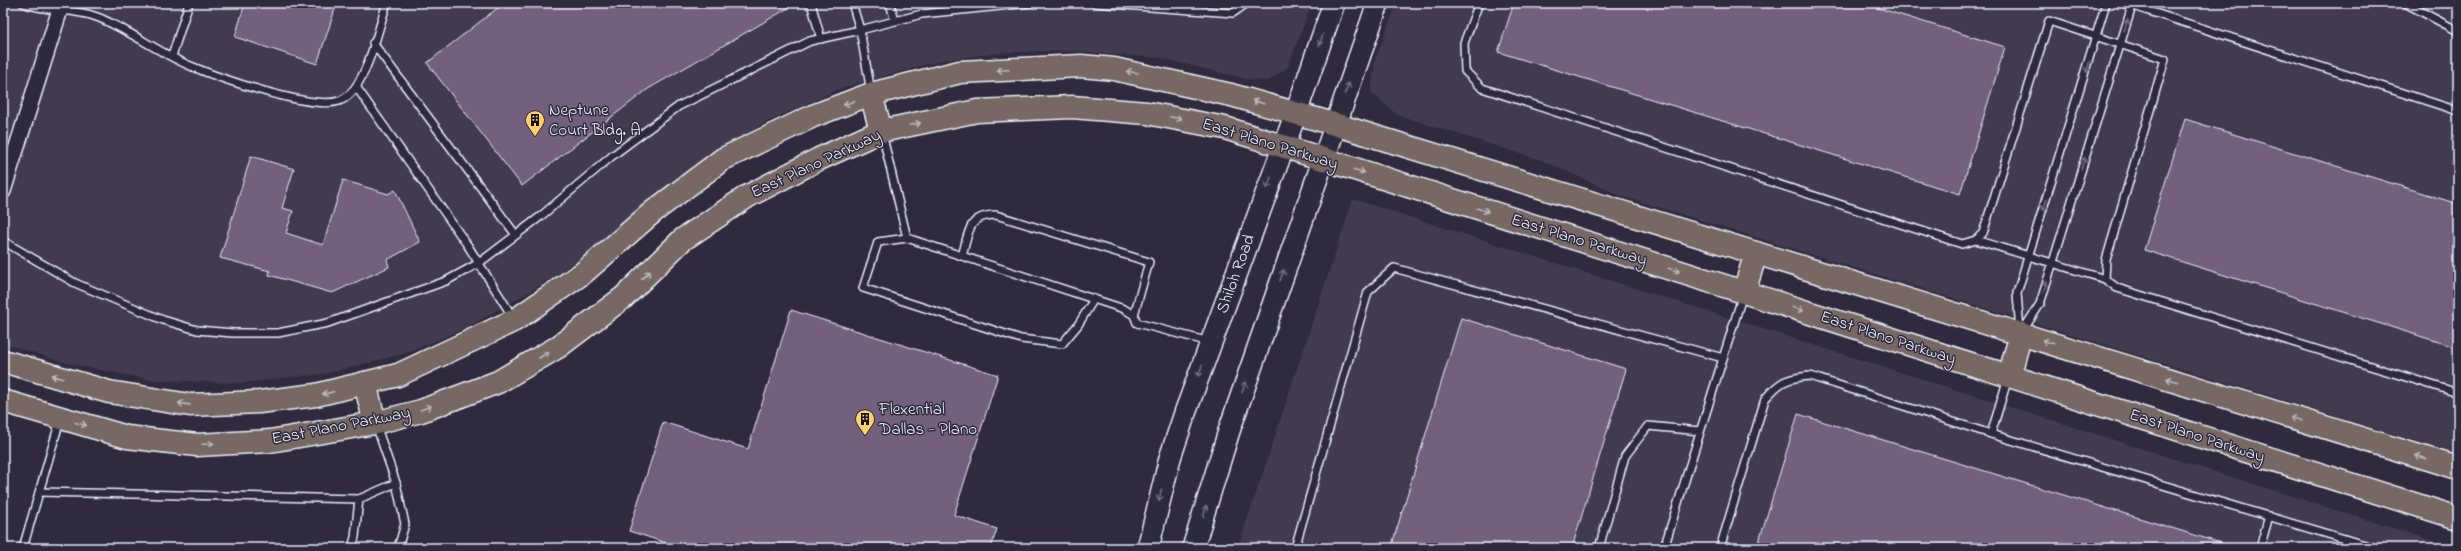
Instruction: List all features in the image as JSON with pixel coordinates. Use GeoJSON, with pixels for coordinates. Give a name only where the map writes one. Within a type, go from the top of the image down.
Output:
{"type":"FeatureCollection","features":[{"type":"Feature","properties":{"kind":"main road","name":"Shiloh Road"},"geometry":{"type":"LineString","coordinates":[[1148,548],[1170,458],[1282,147],[1296,114],[1334,3]]}},
{"type":"Feature","properties":{"kind":"main road"},"geometry":{"type":"LineString","coordinates":[[1193,548],[1229,431],[1334,124],[1378,3]]}},
{"type":"Feature","properties":{"kind":"main road","name":"East Plano Parkway"},"geometry":{"type":"LineString","coordinates":[[3,361],[109,392],[190,405],[260,402],[316,395],[398,376],[515,320],[583,273],[654,211],[723,159],[813,116],[871,94],[960,72],[1081,66],[1147,74],[1232,95],[1334,124],[2458,468]]}},
{"type":"Feature","properties":{"kind":"main road"},"geometry":{"type":"LineString","coordinates":[[871,94],[881,131]]}},
{"type":"Feature","properties":{"kind":"main road","name":"East Plano Parkway"},"geometry":{"type":"LineString","coordinates":[[3,401],[127,437],[197,445],[270,441],[376,423],[420,411],[498,382],[558,347],[624,297],[682,240],[748,196],[819,158],[881,131],[977,111],[1072,107],[1147,113],[1217,126],[2458,518]]}},
{"type":"Feature","properties":{"kind":"main road"},"geometry":{"type":"LineString","coordinates":[[1744,292],[1756,253]]}},
{"type":"Feature","properties":{"kind":"main road"},"geometry":{"type":"LineString","coordinates":[[2009,376],[2021,334]]}},
{"type":"Feature","properties":{"kind":"main road"},"geometry":{"type":"LineString","coordinates":[[365,383],[376,423]]}},
{"type":"Feature","properties":{"kind":"street"},"geometry":{"type":"LineString","coordinates":[[3,191],[61,6]]}},
{"type":"Feature","properties":{"kind":"lane"},"geometry":{"type":"LineString","coordinates":[[23,3],[33,7],[61,6],[96,17],[193,67],[281,95],[322,103],[340,101],[357,88],[363,75],[387,3]]}},
{"type":"Feature","properties":{"kind":"lane"},"geometry":{"type":"LineString","coordinates":[[172,56],[189,3]]}},
{"type":"Feature","properties":{"kind":"lane"},"geometry":{"type":"LineString","coordinates":[[811,3],[821,38]]}},
{"type":"Feature","properties":{"kind":"lane"},"geometry":{"type":"LineString","coordinates":[[852,3],[860,30],[871,94]]}},
{"type":"Feature","properties":{"kind":"lane"},"geometry":{"type":"LineString","coordinates":[[890,3],[895,21]]}},
{"type":"Feature","properties":{"kind":"lane"},"geometry":{"type":"LineString","coordinates":[[3,241],[75,283],[164,320],[197,330],[233,334],[278,333],[328,323],[446,281],[479,263],[516,235],[612,156],[679,106],[810,42],[821,38],[860,30],[922,14],[1030,3]]}},
{"type":"Feature","properties":{"kind":"lane"},"geometry":{"type":"LineString","coordinates":[[1095,3],[1233,13],[1247,3]]}},
{"type":"Feature","properties":{"kind":"lane"},"geometry":{"type":"LineString","coordinates":[[1479,3],[1464,43],[1465,71],[1482,88],[1962,244],[1976,240],[1983,232],[1992,209],[2049,21],[2165,59],[2106,260],[2105,279]]}},
{"type":"Feature","properties":{"kind":"lane"},"geometry":{"type":"LineString","coordinates":[[2021,334],[2017,293],[2097,37],[2106,3]]}},
{"type":"Feature","properties":{"kind":"lane"},"geometry":{"type":"LineString","coordinates":[[2124,3],[2132,4],[2458,111]]}},
{"type":"Feature","properties":{"kind":"lane"},"geometry":{"type":"LineString","coordinates":[[2405,3],[2458,31]]}},
{"type":"Feature","properties":{"kind":"lane"},"geometry":{"type":"LineString","coordinates":[[2021,334],[2040,304],[2132,4]]}},
{"type":"Feature","properties":{"kind":"lane"},"geometry":{"type":"LineString","coordinates":[[373,43],[516,235]]}},
{"type":"Feature","properties":{"kind":"lane"},"geometry":{"type":"LineString","coordinates":[[357,88],[479,263],[515,320]]}},
{"type":"Feature","properties":{"kind":"lane"},"geometry":{"type":"LineString","coordinates":[[881,131],[907,238]]}},
{"type":"Feature","properties":{"kind":"lane"},"geometry":{"type":"LineString","coordinates":[[962,256],[972,222],[982,215],[996,215],[1150,262],[1134,315],[1137,323],[1211,342]]}},
{"type":"Feature","properties":{"kind":"lane"},"geometry":{"type":"LineString","coordinates":[[1094,299],[1078,325],[1062,344],[1021,339],[863,288],[878,242],[907,238],[1094,299],[1124,309],[1134,315]]}},
{"type":"Feature","properties":{"kind":"lane"},"geometry":{"type":"LineString","coordinates":[[1976,240],[2052,265],[2105,279],[2118,288],[2458,393]]}},
{"type":"Feature","properties":{"kind":"lane"},"geometry":{"type":"LineString","coordinates":[[1295,548],[1368,292],[1394,268],[1723,358]]}},
{"type":"Feature","properties":{"kind":"lane"},"geometry":{"type":"LineString","coordinates":[[1664,548],[1744,292]]}},
{"type":"Feature","properties":{"kind":"lane"},"geometry":{"type":"LineString","coordinates":[[1720,548],[1765,399],[1776,386],[1791,378],[1810,376],[1991,434],[2375,548]]}},
{"type":"Feature","properties":{"kind":"lane"},"geometry":{"type":"LineString","coordinates":[[1991,434],[2009,376]]}},
{"type":"Feature","properties":{"kind":"lane"},"geometry":{"type":"LineString","coordinates":[[24,548],[60,418]]}},
{"type":"Feature","properties":{"kind":"lane"},"geometry":{"type":"LineString","coordinates":[[376,423],[396,483],[406,524],[398,548]]}},
{"type":"Feature","properties":{"kind":"lane"},"geometry":{"type":"LineString","coordinates":[[1599,548],[1625,456],[1648,426],[1700,430]]}},
{"type":"Feature","properties":{"kind":"lane"},"geometry":{"type":"LineString","coordinates":[[39,492],[359,499],[396,483]]}},
{"type":"Feature","properties":{"kind":"lane"},"geometry":{"type":"LineString","coordinates":[[352,548],[355,538],[359,499]]}},
{"type":"Feature","properties":{"kind":"lane"},"geometry":{"type":"LineString","coordinates":[[2260,548],[2269,516]]}},
{"type":"Feature","properties":{"kind":"shaded area"},"geometry":{"type":"Polygon","coordinates":[[[3,3],[1312,3],[1288,67],[1268,81],[1247,79],[1160,58],[1072,51],[1007,52],[943,60],[842,88],[767,122],[706,156],[562,273],[468,327],[410,352],[328,373],[243,383],[153,380],[66,363],[3,343],[3,3]]]}},
{"type":"Feature","properties":{"kind":"shaded area"},"geometry":{"type":"Polygon","coordinates":[[[1397,3],[2458,3],[2458,454],[1622,196],[1541,160],[1397,115],[1371,92],[1375,60],[1397,3]]]}},
{"type":"Feature","properties":{"kind":"shaded area"},"geometry":{"type":"Polygon","coordinates":[[[1353,199],[2456,548],[1238,548],[1353,199]]]}},
{"type":"Feature","properties":{"kind":"building"},"geometry":{"type":"Polygon","coordinates":[[[245,3],[337,3],[317,64],[235,37],[245,3]]]}},
{"type":"Feature","properties":{"kind":"building","name":"Neptune Court Bldg. A"},"geometry":{"type":"Polygon","coordinates":[[[504,3],[797,3],[648,89],[522,186],[427,63],[504,3]]]}},
{"type":"Feature","properties":{"kind":"building"},"geometry":{"type":"Polygon","coordinates":[[[1514,3],[1862,3],[2005,47],[1960,194],[1498,52],[1514,3]]]}},
{"type":"Feature","properties":{"kind":"building"},"geometry":{"type":"Polygon","coordinates":[[[2185,119],[2458,204],[2458,348],[2144,250],[2185,119]]]}},
{"type":"Feature","properties":{"kind":"building"},"geometry":{"type":"Polygon","coordinates":[[[251,156],[294,169],[282,208],[293,211],[286,233],[323,245],[343,180],[388,194],[395,190],[420,242],[387,260],[389,267],[332,293],[269,275],[270,271],[220,258],[251,156]]]}},
{"type":"Feature","properties":{"kind":"building","name":"Flexential Dallas - Plano"},"geometry":{"type":"Polygon","coordinates":[[[791,310],[998,375],[954,515],[997,529],[991,548],[682,548],[629,531],[663,422],[748,449],[791,310]]]}},
{"type":"Feature","properties":{"kind":"building"},"geometry":{"type":"Polygon","coordinates":[[[1461,318],[1626,369],[1572,548],[1391,548],[1461,318]]]}},
{"type":"Feature","properties":{"kind":"building"},"geometry":{"type":"Polygon","coordinates":[[[1798,414],[2224,544],[2224,548],[1757,548],[1798,414]]]}},
{"type":"Feature","properties":{"kind":"place","name":"Neptune Court Bldg. A"},"geometry":{"type":"Point","coordinates":[535,137]}},
{"type":"Feature","properties":{"kind":"place","name":"Flexential Dallas - Plano"},"geometry":{"type":"Point","coordinates":[865,436]}}]}
